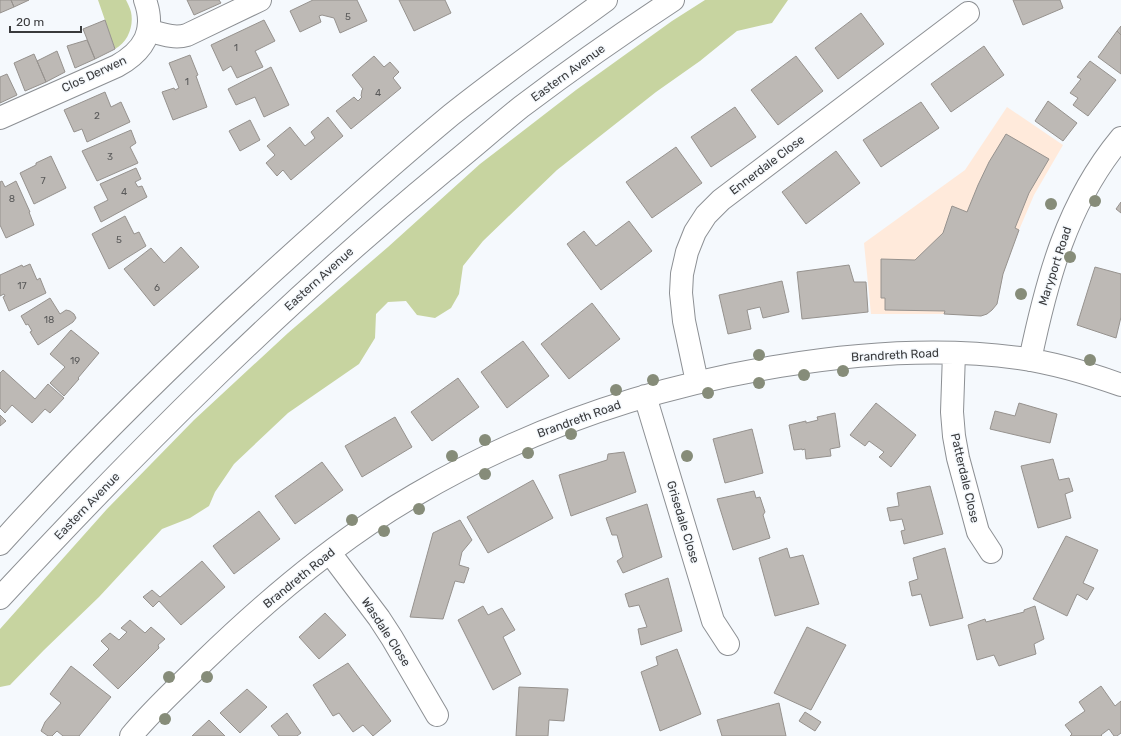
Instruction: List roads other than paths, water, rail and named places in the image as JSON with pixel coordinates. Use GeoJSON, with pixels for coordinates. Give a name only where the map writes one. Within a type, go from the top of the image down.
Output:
{"type":"FeatureCollection","features":[{"type":"Feature","properties":{"kind":"main road","name":"Clos Derwen"},"geometry":{"type":"LineString","coordinates":[[0,118],[117,66],[129,59],[139,49],[148,30],[150,21],[145,0]]}},
{"type":"Feature","properties":{"kind":"main road"},"geometry":{"type":"LineString","coordinates":[[148,30],[173,37],[180,37],[260,0]]}},
{"type":"Feature","properties":{"kind":"main road"},"geometry":{"type":"LineString","coordinates":[[0,544],[144,393],[277,267],[359,194],[451,116],[606,0]]}},
{"type":"Feature","properties":{"kind":"main road","name":"Eastern Avenue"},"geometry":{"type":"LineString","coordinates":[[0,598],[70,523],[180,411],[292,303],[391,215],[520,108],[634,25],[673,0]]}},
{"type":"Feature","properties":{"kind":"main road","name":"Ennerdale Close"},"geometry":{"type":"LineString","coordinates":[[697,382],[684,321],[681,293],[682,274],[687,252],[695,232],[706,215],[721,200],[968,13]]}},
{"type":"Feature","properties":{"kind":"main road","name":"Maryport Road"},"geometry":{"type":"LineString","coordinates":[[1030,360],[1046,288],[1061,241],[1086,188],[1121,138]]}},
{"type":"Feature","properties":{"kind":"main road","name":"Brandreth Road"},"geometry":{"type":"LineString","coordinates":[[131,736],[159,705],[231,635],[293,581],[330,552],[412,496],[452,474],[515,443],[551,428],[645,396],[697,382],[773,367],[850,356],[933,352],[994,355],[1030,360],[1064,368],[1121,385]]}},
{"type":"Feature","properties":{"kind":"main road","name":"Patterdale Close"},"geometry":{"type":"LineString","coordinates":[[954,353],[952,412],[958,458],[978,532],[991,552]]}},
{"type":"Feature","properties":{"kind":"main road","name":"Grisedale Close"},"geometry":{"type":"LineString","coordinates":[[645,396],[713,621],[728,644]]}},
{"type":"Feature","properties":{"kind":"main road","name":"Wasdale Close"},"geometry":{"type":"LineString","coordinates":[[330,552],[379,618],[437,716]]}}]}
